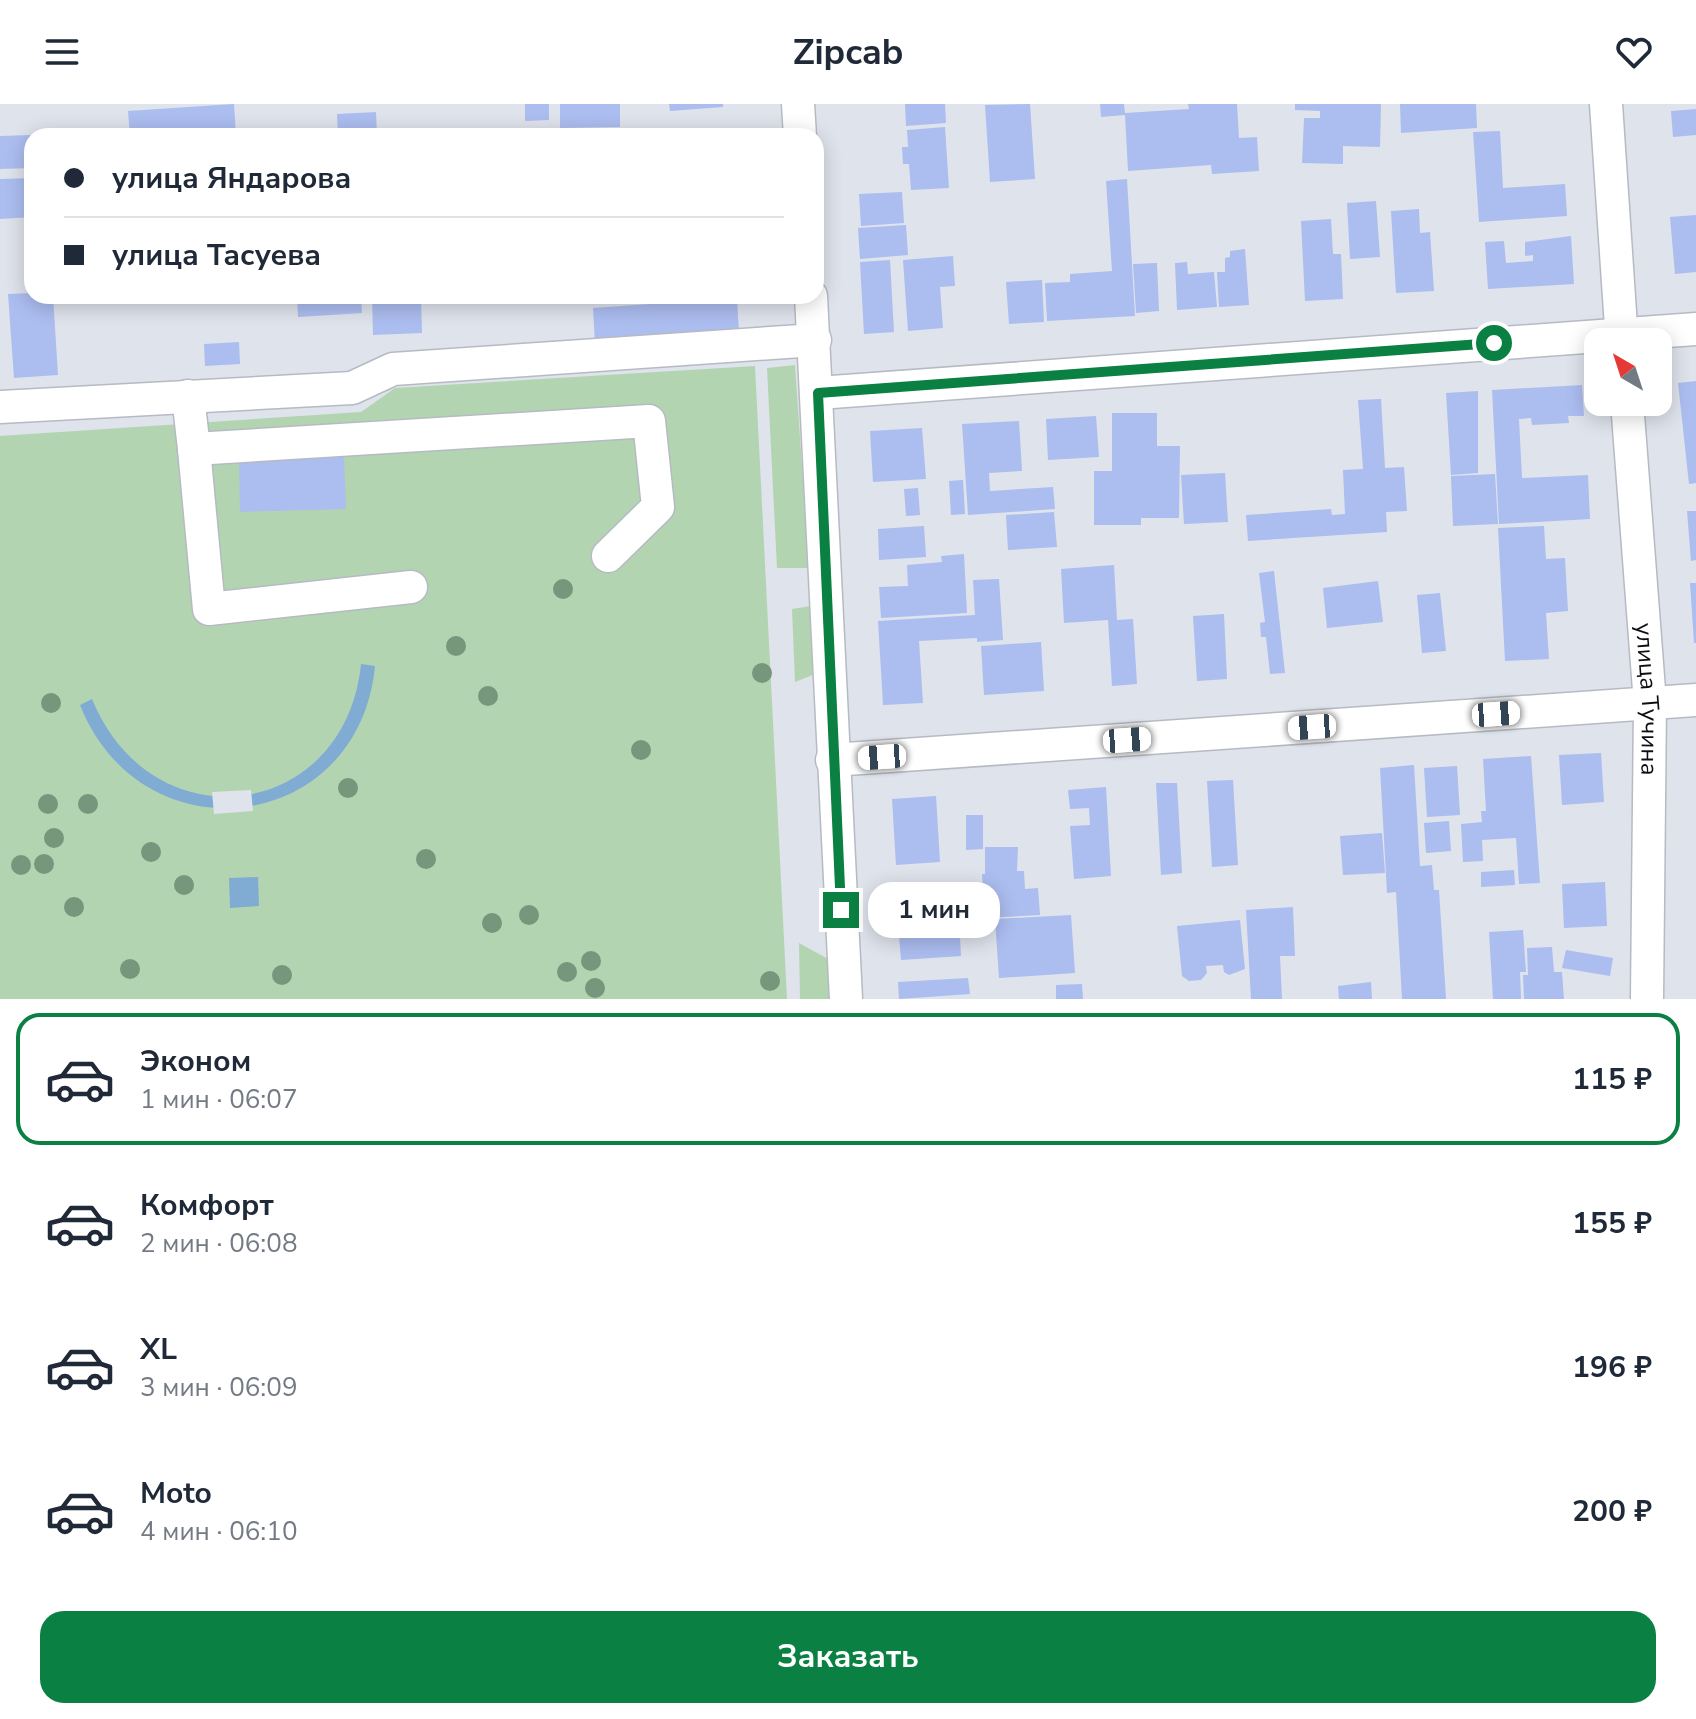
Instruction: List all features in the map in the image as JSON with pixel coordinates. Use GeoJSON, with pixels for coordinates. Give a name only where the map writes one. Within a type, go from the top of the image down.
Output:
{"type":"FeatureCollection","features":[{"type":"Feature","properties":{"kind":"street"},"geometry":{"type":"LineString","coordinates":[[798,104],[800,128]]}},
{"type":"Feature","properties":{"kind":"street"},"geometry":{"type":"LineString","coordinates":[[1606,104],[1621,328]]}},
{"type":"Feature","properties":{"kind":"street"},"geometry":{"type":"LineString","coordinates":[[812,304],[846,999]]}},
{"type":"Feature","properties":{"kind":"street"},"geometry":{"type":"LineString","coordinates":[[1672,332],[1696,329]]}},
{"type":"Feature","properties":{"kind":"street"},"geometry":{"type":"LineString","coordinates":[[0,407],[352,388],[393,369],[815,340]]}},
{"type":"Feature","properties":{"kind":"street"},"geometry":{"type":"LineString","coordinates":[[818,393],[1584,341]]}},
{"type":"Feature","properties":{"kind":"street"},"geometry":{"type":"LineString","coordinates":[[188,396],[209,609],[411,587]]}},
{"type":"Feature","properties":{"kind":"street","name":"улица Тучина"},"geometry":{"type":"LineString","coordinates":[[1628,416],[1650,703],[1647,999]]}},
{"type":"Feature","properties":{"kind":"street"},"geometry":{"type":"LineString","coordinates":[[194,449],[649,421],[658,507],[608,556]]}},
{"type":"Feature","properties":{"kind":"street"},"geometry":{"type":"LineString","coordinates":[[832,760],[1696,700]]}},
{"type":"Feature","properties":{"kind":"green space"},"geometry":{"type":"Polygon","coordinates":[[[795,365],[809,568],[777,568],[767,368],[795,365]]]}},
{"type":"Feature","properties":{"kind":"green space"},"geometry":{"type":"Polygon","coordinates":[[[755,366],[787,999],[0,999],[0,436],[361,412],[395,388],[755,366]]]}},
{"type":"Feature","properties":{"kind":"green space"},"geometry":{"type":"Polygon","coordinates":[[[811,606],[815,674],[795,682],[792,609],[811,606]]]}},
{"type":"Feature","properties":{"kind":"green space"},"geometry":{"type":"Polygon","coordinates":[[[799,943],[830,960],[831,999],[800,999],[799,943]]]}},
{"type":"Feature","properties":{"kind":"water"},"geometry":{"type":"Polygon","coordinates":[[[361,664],[375,666],[360,722],[331,765],[291,793],[245,807],[196,806],[150,788],[110,755],[80,705],[92,699],[120,746],[157,778],[199,794],[243,796],[285,783],[321,756],[347,717],[361,664]]]}},
{"type":"Feature","properties":{"kind":"water"},"geometry":{"type":"Polygon","coordinates":[[[258,877],[259,906],[230,908],[229,878],[258,877]]]}},
{"type":"Feature","properties":{"kind":"pier"},"geometry":{"type":"Polygon","coordinates":[[[251,790],[253,811],[214,814],[212,792],[251,790]]]}},
{"type":"Feature","properties":{"kind":"building"},"geometry":{"type":"Polygon","coordinates":[[[234,104],[236,128],[129,128],[128,111],[234,104]]]}},
{"type":"Feature","properties":{"kind":"building"},"geometry":{"type":"Polygon","coordinates":[[[525,104],[549,104],[549,120],[525,121],[525,104]]]}},
{"type":"Feature","properties":{"kind":"building"},"geometry":{"type":"Polygon","coordinates":[[[560,104],[620,104],[620,127],[560,128],[560,104]]]}},
{"type":"Feature","properties":{"kind":"building"},"geometry":{"type":"Polygon","coordinates":[[[669,104],[723,104],[723,107],[670,111],[669,104]]]}},
{"type":"Feature","properties":{"kind":"building"},"geometry":{"type":"Polygon","coordinates":[[[905,104],[945,104],[946,123],[906,126],[905,104]]]}},
{"type":"Feature","properties":{"kind":"building"},"geometry":{"type":"Polygon","coordinates":[[[1030,104],[1035,179],[990,182],[985,105],[1030,104]]]}},
{"type":"Feature","properties":{"kind":"building"},"geometry":{"type":"Polygon","coordinates":[[[1100,104],[1124,104],[1125,113],[1189,109],[1188,104],[1237,104],[1239,138],[1257,137],[1259,171],[1212,174],[1211,165],[1128,171],[1125,115],[1101,117],[1100,104]]]}},
{"type":"Feature","properties":{"kind":"building"},"geometry":{"type":"Polygon","coordinates":[[[1295,104],[1381,104],[1380,147],[1343,146],[1343,164],[1302,163],[1304,118],[1320,118],[1320,111],[1295,110],[1295,104]]]}},
{"type":"Feature","properties":{"kind":"building"},"geometry":{"type":"Polygon","coordinates":[[[1400,104],[1476,104],[1477,128],[1401,133],[1400,104]]]}},
{"type":"Feature","properties":{"kind":"building"},"geometry":{"type":"Polygon","coordinates":[[[1696,109],[1696,135],[1673,137],[1671,111],[1696,109]]]}},
{"type":"Feature","properties":{"kind":"building"},"geometry":{"type":"Polygon","coordinates":[[[376,112],[377,128],[338,128],[337,114],[376,112]]]}},
{"type":"Feature","properties":{"kind":"building"},"geometry":{"type":"Polygon","coordinates":[[[945,127],[949,188],[911,190],[909,164],[903,164],[902,147],[908,147],[907,130],[945,127]]]}},
{"type":"Feature","properties":{"kind":"building"},"geometry":{"type":"Polygon","coordinates":[[[1500,131],[1503,188],[1565,184],[1567,216],[1479,222],[1473,132],[1500,131]]]}},
{"type":"Feature","properties":{"kind":"building"},"geometry":{"type":"Polygon","coordinates":[[[24,135],[24,168],[0,169],[0,136],[24,135]]]}},
{"type":"Feature","properties":{"kind":"building"},"geometry":{"type":"Polygon","coordinates":[[[24,178],[24,218],[0,219],[0,179],[24,178]]]}},
{"type":"Feature","properties":{"kind":"building"},"geometry":{"type":"Polygon","coordinates":[[[1127,179],[1135,316],[1047,321],[1045,283],[1070,282],[1070,274],[1112,271],[1106,181],[1127,179]]]}},
{"type":"Feature","properties":{"kind":"building"},"geometry":{"type":"Polygon","coordinates":[[[902,192],[904,223],[861,226],[859,194],[902,192]]]}},
{"type":"Feature","properties":{"kind":"building"},"geometry":{"type":"Polygon","coordinates":[[[1376,201],[1380,257],[1350,259],[1347,203],[1376,201]]]}},
{"type":"Feature","properties":{"kind":"building"},"geometry":{"type":"Polygon","coordinates":[[[1419,209],[1420,233],[1430,232],[1434,291],[1396,293],[1391,211],[1419,209]]]}},
{"type":"Feature","properties":{"kind":"building"},"geometry":{"type":"Polygon","coordinates":[[[1696,215],[1696,272],[1675,274],[1670,217],[1696,215]]]}},
{"type":"Feature","properties":{"kind":"building"},"geometry":{"type":"Polygon","coordinates":[[[1331,219],[1333,254],[1341,254],[1343,299],[1305,301],[1301,221],[1331,219]]]}},
{"type":"Feature","properties":{"kind":"building"},"geometry":{"type":"Polygon","coordinates":[[[906,225],[908,255],[860,259],[858,228],[906,225]]]}},
{"type":"Feature","properties":{"kind":"building"},"geometry":{"type":"Polygon","coordinates":[[[1571,236],[1574,284],[1488,289],[1485,242],[1504,241],[1506,263],[1533,261],[1533,255],[1525,256],[1525,242],[1571,236]]]}},
{"type":"Feature","properties":{"kind":"building"},"geometry":{"type":"Polygon","coordinates":[[[1245,249],[1249,305],[1219,307],[1217,272],[1225,272],[1225,258],[1230,257],[1230,251],[1245,249]]]}},
{"type":"Feature","properties":{"kind":"building"},"geometry":{"type":"Polygon","coordinates":[[[953,256],[955,286],[940,287],[943,328],[908,331],[903,260],[953,256]]]}},
{"type":"Feature","properties":{"kind":"building"},"geometry":{"type":"Polygon","coordinates":[[[890,260],[894,332],[864,334],[860,262],[890,260]]]}},
{"type":"Feature","properties":{"kind":"building"},"geometry":{"type":"Polygon","coordinates":[[[1187,262],[1188,274],[1214,272],[1217,307],[1177,310],[1175,263],[1187,262]]]}},
{"type":"Feature","properties":{"kind":"building"},"geometry":{"type":"Polygon","coordinates":[[[1157,263],[1159,311],[1136,313],[1133,264],[1157,263]]]}},
{"type":"Feature","properties":{"kind":"building"},"geometry":{"type":"Polygon","coordinates":[[[1042,280],[1044,322],[1009,324],[1006,282],[1042,280]]]}},
{"type":"Feature","properties":{"kind":"building"},"geometry":{"type":"Polygon","coordinates":[[[24,293],[24,304],[54,304],[58,375],[14,378],[8,294],[24,293]]]}},
{"type":"Feature","properties":{"kind":"building"},"geometry":{"type":"Polygon","coordinates":[[[297,304],[361,304],[362,313],[298,317],[297,304]]]}},
{"type":"Feature","properties":{"kind":"building"},"geometry":{"type":"Polygon","coordinates":[[[372,304],[421,304],[422,333],[373,335],[372,304]]]}},
{"type":"Feature","properties":{"kind":"building"},"geometry":{"type":"Polygon","coordinates":[[[651,304],[737,304],[739,333],[595,344],[593,308],[651,304]]]}},
{"type":"Feature","properties":{"kind":"building"},"geometry":{"type":"Polygon","coordinates":[[[239,342],[240,364],[205,366],[204,344],[239,342]]]}},
{"type":"Feature","properties":{"kind":"building"},"geometry":{"type":"Polygon","coordinates":[[[1696,381],[1696,483],[1689,484],[1678,383],[1696,381]]]}},
{"type":"Feature","properties":{"kind":"building"},"geometry":{"type":"Polygon","coordinates":[[[1582,385],[1584,416],[1568,416],[1569,423],[1532,425],[1531,418],[1519,419],[1522,478],[1588,475],[1590,519],[1499,524],[1492,390],[1582,385]]]}},
{"type":"Feature","properties":{"kind":"building"},"geometry":{"type":"Polygon","coordinates":[[[1478,391],[1478,473],[1451,475],[1446,393],[1478,391]]]}},
{"type":"Feature","properties":{"kind":"building"},"geometry":{"type":"Polygon","coordinates":[[[1381,399],[1385,468],[1404,467],[1407,511],[1386,512],[1387,532],[1248,541],[1246,515],[1331,509],[1332,515],[1345,514],[1343,470],[1363,469],[1358,400],[1381,399]]]}},
{"type":"Feature","properties":{"kind":"building"},"geometry":{"type":"Polygon","coordinates":[[[1112,413],[1157,413],[1157,446],[1180,446],[1179,518],[1141,518],[1141,525],[1094,525],[1094,471],[1112,471],[1112,413]]]}},
{"type":"Feature","properties":{"kind":"building"},"geometry":{"type":"Polygon","coordinates":[[[1096,416],[1099,457],[1048,460],[1046,419],[1096,416]]]}},
{"type":"Feature","properties":{"kind":"building"},"geometry":{"type":"Polygon","coordinates":[[[1019,421],[1022,471],[989,473],[990,491],[1053,487],[1055,509],[968,515],[962,424],[1019,421]]]}},
{"type":"Feature","properties":{"kind":"building"},"geometry":{"type":"Polygon","coordinates":[[[922,428],[926,479],[873,482],[870,431],[922,428]]]}},
{"type":"Feature","properties":{"kind":"building"},"geometry":{"type":"Polygon","coordinates":[[[344,456],[346,509],[240,512],[239,459],[344,456]]]}},
{"type":"Feature","properties":{"kind":"building"},"geometry":{"type":"Polygon","coordinates":[[[1225,473],[1228,522],[1184,524],[1181,475],[1225,473]]]}},
{"type":"Feature","properties":{"kind":"building"},"geometry":{"type":"Polygon","coordinates":[[[1495,474],[1498,524],[1453,526],[1451,476],[1495,474]]]}},
{"type":"Feature","properties":{"kind":"building"},"geometry":{"type":"Polygon","coordinates":[[[963,480],[965,514],[951,515],[949,481],[963,480]]]}},
{"type":"Feature","properties":{"kind":"building"},"geometry":{"type":"Polygon","coordinates":[[[918,488],[920,515],[906,516],[904,489],[918,488]]]}},
{"type":"Feature","properties":{"kind":"building"},"geometry":{"type":"Polygon","coordinates":[[[1687,511],[1696,511],[1696,560],[1691,561],[1687,511]]]}},
{"type":"Feature","properties":{"kind":"building"},"geometry":{"type":"Polygon","coordinates":[[[1054,512],[1057,547],[1008,550],[1006,515],[1054,512]]]}},
{"type":"Feature","properties":{"kind":"building"},"geometry":{"type":"Polygon","coordinates":[[[924,526],[926,557],[879,560],[878,529],[924,526]]]}},
{"type":"Feature","properties":{"kind":"building"},"geometry":{"type":"Polygon","coordinates":[[[1544,526],[1546,559],[1565,558],[1568,611],[1546,613],[1549,659],[1505,661],[1498,528],[1544,526]]]}},
{"type":"Feature","properties":{"kind":"building"},"geometry":{"type":"Polygon","coordinates":[[[964,554],[967,613],[881,618],[879,587],[908,586],[907,565],[942,562],[941,556],[964,554]]]}},
{"type":"Feature","properties":{"kind":"building"},"geometry":{"type":"Polygon","coordinates":[[[1114,565],[1117,620],[1133,619],[1137,684],[1112,686],[1108,620],[1064,623],[1061,569],[1114,565]]]}},
{"type":"Feature","properties":{"kind":"building"},"geometry":{"type":"Polygon","coordinates":[[[1274,571],[1285,673],[1270,674],[1266,637],[1261,637],[1260,623],[1265,622],[1259,573],[1274,571]]]}},
{"type":"Feature","properties":{"kind":"building"},"geometry":{"type":"Polygon","coordinates":[[[999,579],[1003,640],[919,641],[923,703],[883,705],[878,621],[975,615],[973,580],[999,579]]]}},
{"type":"Feature","properties":{"kind":"building"},"geometry":{"type":"Polygon","coordinates":[[[1378,581],[1383,622],[1327,628],[1323,588],[1378,581]]]}},
{"type":"Feature","properties":{"kind":"building"},"geometry":{"type":"Polygon","coordinates":[[[1690,583],[1696,583],[1696,643],[1694,643],[1690,583]]]}},
{"type":"Feature","properties":{"kind":"building"},"geometry":{"type":"Polygon","coordinates":[[[1440,593],[1446,651],[1422,653],[1417,595],[1440,593]]]}},
{"type":"Feature","properties":{"kind":"building"},"geometry":{"type":"Polygon","coordinates":[[[1224,614],[1227,679],[1197,681],[1193,616],[1224,614]]]}},
{"type":"Feature","properties":{"kind":"building"},"geometry":{"type":"Polygon","coordinates":[[[1041,642],[1044,691],[984,695],[981,646],[1041,642]]]}},
{"type":"Feature","properties":{"kind":"building"},"geometry":{"type":"Polygon","coordinates":[[[1601,753],[1604,802],[1562,805],[1559,755],[1601,753]]]}},
{"type":"Feature","properties":{"kind":"building"},"geometry":{"type":"Polygon","coordinates":[[[1531,756],[1540,883],[1519,884],[1516,838],[1482,840],[1483,861],[1463,862],[1461,824],[1482,822],[1481,811],[1486,811],[1483,759],[1531,756]]]}},
{"type":"Feature","properties":{"kind":"building"},"geometry":{"type":"Polygon","coordinates":[[[1414,765],[1420,866],[1432,865],[1434,890],[1439,890],[1446,999],[1402,999],[1396,892],[1387,893],[1380,768],[1414,765]]]}},
{"type":"Feature","properties":{"kind":"building"},"geometry":{"type":"Polygon","coordinates":[[[1457,766],[1460,815],[1427,817],[1424,768],[1457,766]]]}},
{"type":"Feature","properties":{"kind":"building"},"geometry":{"type":"Polygon","coordinates":[[[1233,780],[1238,865],[1212,867],[1207,781],[1233,780]]]}},
{"type":"Feature","properties":{"kind":"building"},"geometry":{"type":"Polygon","coordinates":[[[1156,783],[1177,783],[1182,873],[1161,875],[1156,783]]]}},
{"type":"Feature","properties":{"kind":"building"},"geometry":{"type":"Polygon","coordinates":[[[1106,787],[1111,876],[1074,879],[1070,826],[1090,825],[1089,808],[1070,809],[1068,790],[1106,787]]]}},
{"type":"Feature","properties":{"kind":"building"},"geometry":{"type":"Polygon","coordinates":[[[936,796],[940,862],[896,865],[892,799],[936,796]]]}},
{"type":"Feature","properties":{"kind":"building"},"geometry":{"type":"Polygon","coordinates":[[[966,815],[983,815],[983,849],[966,850],[966,815]]]}},
{"type":"Feature","properties":{"kind":"building"},"geometry":{"type":"Polygon","coordinates":[[[1449,821],[1451,851],[1426,853],[1424,823],[1449,821]]]}},
{"type":"Feature","properties":{"kind":"building"},"geometry":{"type":"Polygon","coordinates":[[[1382,833],[1385,873],[1343,875],[1340,836],[1382,833]]]}},
{"type":"Feature","properties":{"kind":"building"},"geometry":{"type":"Polygon","coordinates":[[[985,847],[1018,847],[1017,871],[1024,871],[1025,889],[1038,888],[1040,915],[985,918],[982,874],[985,874],[985,847]]]}},
{"type":"Feature","properties":{"kind":"building"},"geometry":{"type":"Polygon","coordinates":[[[1514,870],[1515,885],[1481,887],[1481,872],[1514,870]]]}},
{"type":"Feature","properties":{"kind":"building"},"geometry":{"type":"Polygon","coordinates":[[[1605,882],[1607,926],[1564,928],[1562,884],[1605,882]]]}},
{"type":"Feature","properties":{"kind":"building"},"geometry":{"type":"Polygon","coordinates":[[[1293,907],[1295,956],[1280,956],[1282,999],[1251,999],[1246,910],[1293,907]]]}},
{"type":"Feature","properties":{"kind":"building"},"geometry":{"type":"Polygon","coordinates":[[[1071,915],[1075,973],[999,978],[995,919],[1071,915]]]}},
{"type":"Feature","properties":{"kind":"building"},"geometry":{"type":"Polygon","coordinates":[[[959,920],[961,956],[901,960],[898,923],[959,920]]]}},
{"type":"Feature","properties":{"kind":"building"},"geometry":{"type":"Polygon","coordinates":[[[1240,920],[1245,969],[1229,975],[1224,972],[1223,965],[1206,966],[1207,973],[1201,980],[1189,981],[1182,976],[1177,926],[1240,920]]]}},
{"type":"Feature","properties":{"kind":"building"},"geometry":{"type":"Polygon","coordinates":[[[1523,930],[1526,972],[1520,972],[1521,999],[1493,999],[1489,932],[1523,930]]]}},
{"type":"Feature","properties":{"kind":"building"},"geometry":{"type":"Polygon","coordinates":[[[1552,947],[1554,972],[1562,972],[1564,999],[1524,999],[1523,975],[1528,975],[1527,948],[1552,947]]]}},
{"type":"Feature","properties":{"kind":"building"},"geometry":{"type":"Polygon","coordinates":[[[1566,950],[1613,958],[1610,976],[1562,968],[1566,950]]]}},
{"type":"Feature","properties":{"kind":"building"},"geometry":{"type":"Polygon","coordinates":[[[968,978],[970,994],[899,999],[898,982],[968,978]]]}},
{"type":"Feature","properties":{"kind":"building"},"geometry":{"type":"Polygon","coordinates":[[[1371,982],[1372,999],[1339,999],[1338,986],[1371,982]]]}},
{"type":"Feature","properties":{"kind":"building"},"geometry":{"type":"Polygon","coordinates":[[[1082,984],[1083,999],[1056,999],[1056,985],[1082,984]]]}},
{"type":"Feature","properties":{"kind":"route"},"geometry":{"type":"LineString","coordinates":[[841,910],[818,393],[1494,343]]}}]}
